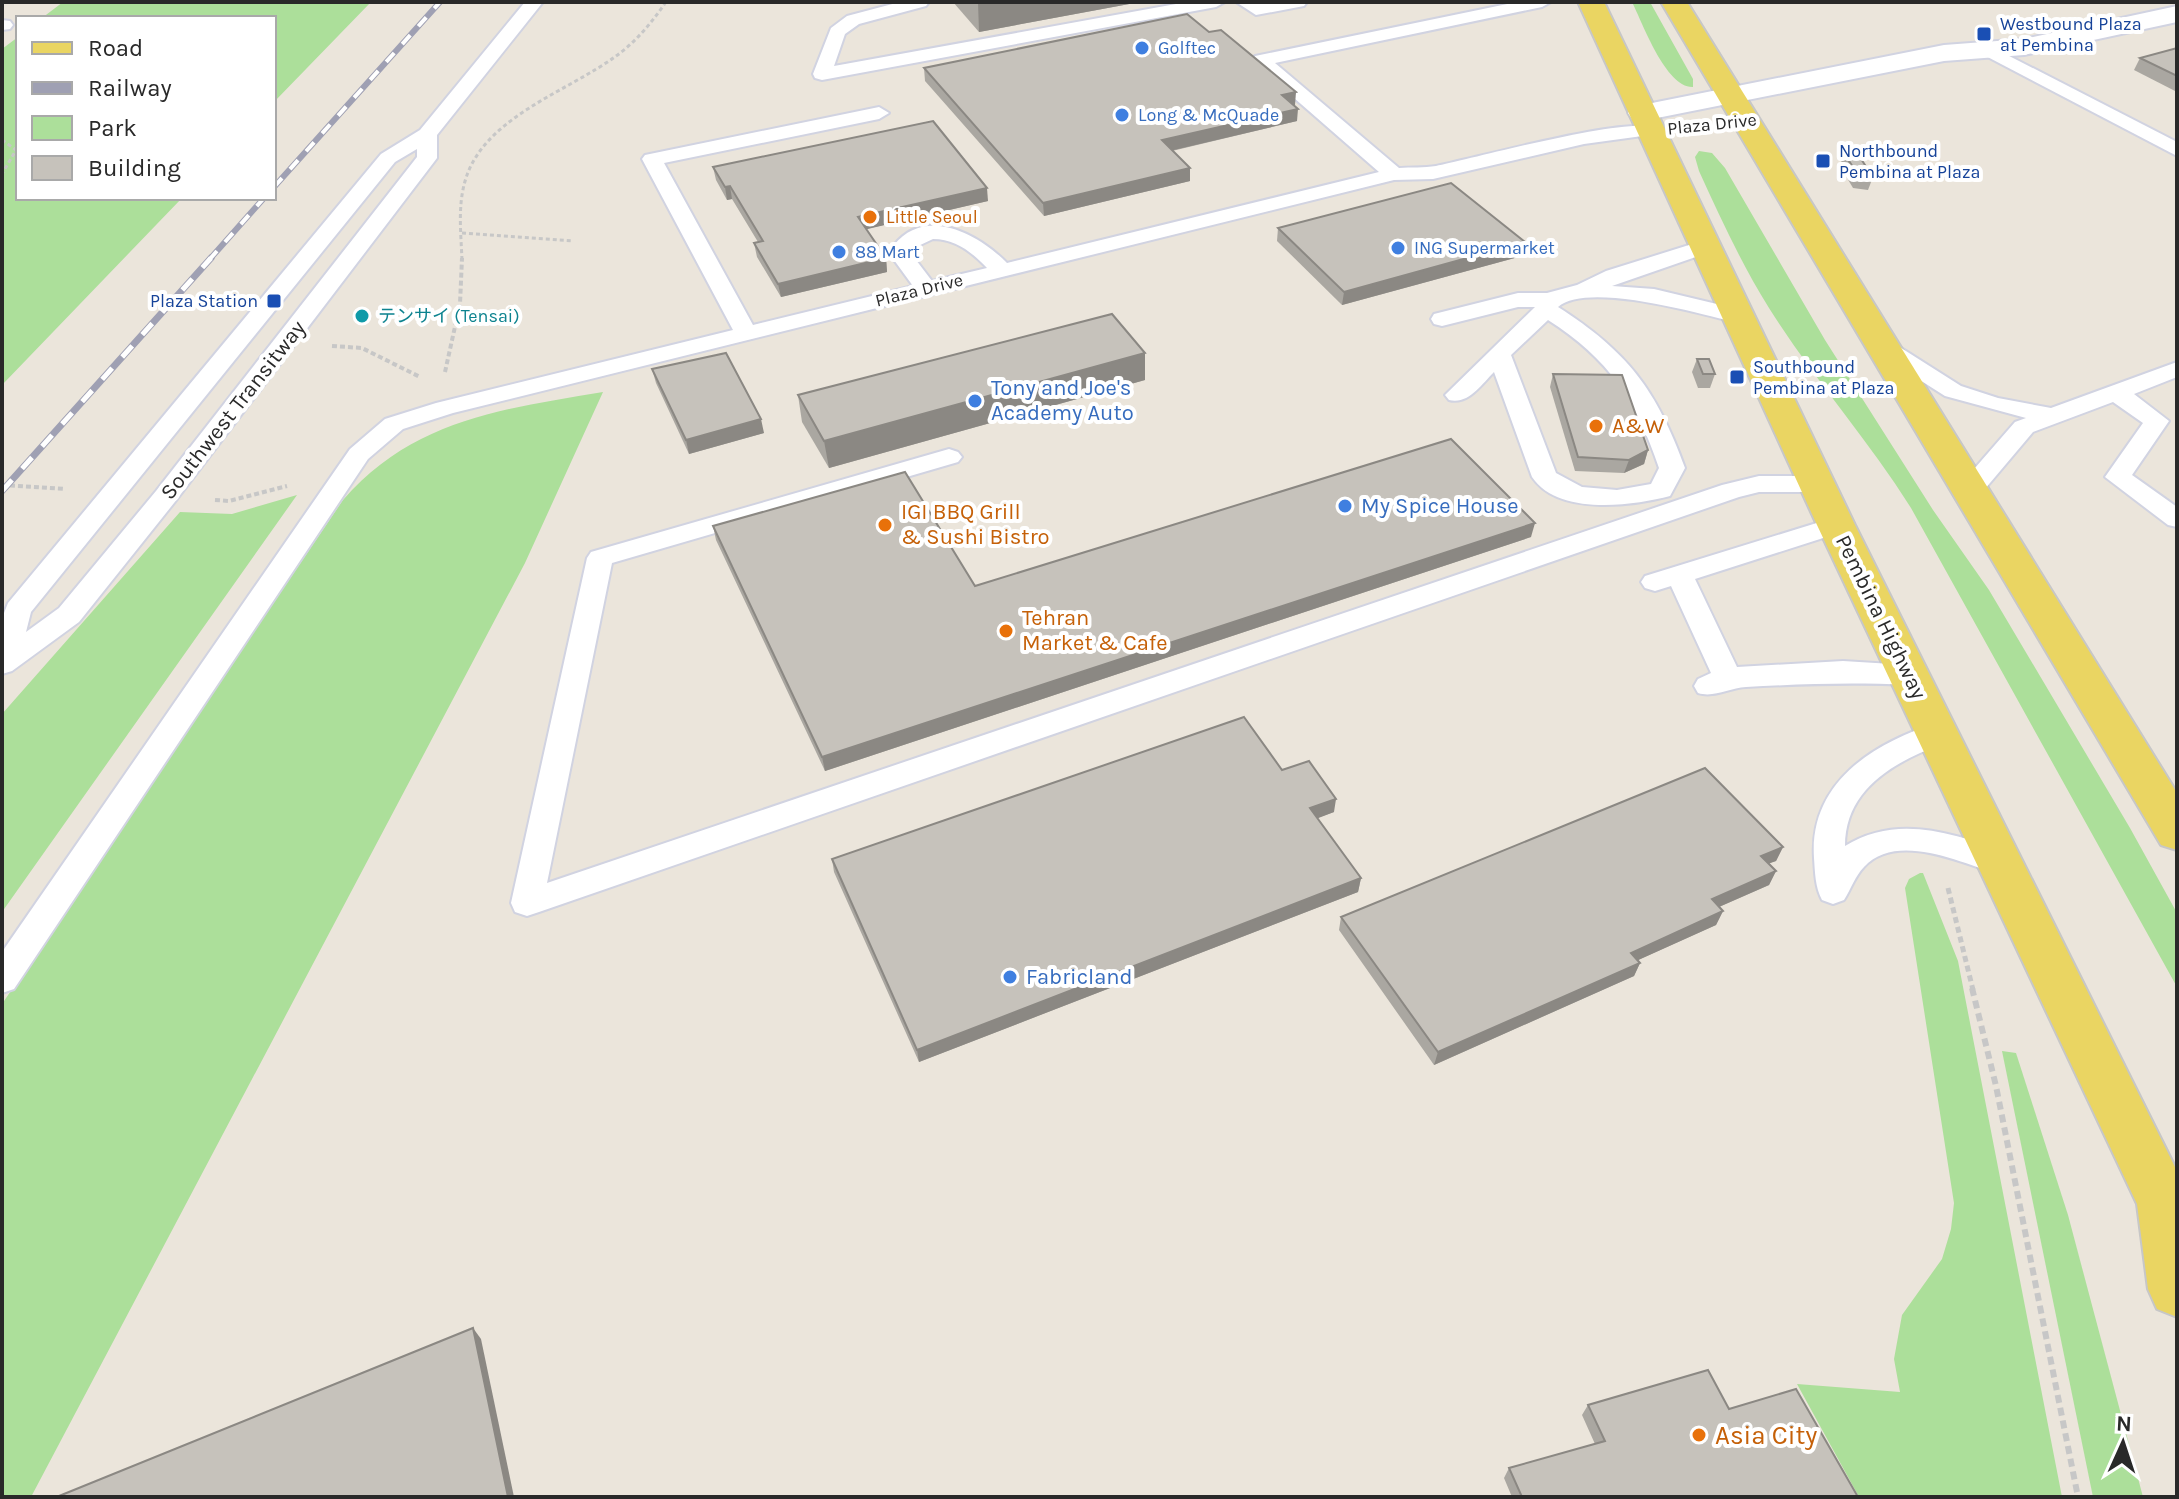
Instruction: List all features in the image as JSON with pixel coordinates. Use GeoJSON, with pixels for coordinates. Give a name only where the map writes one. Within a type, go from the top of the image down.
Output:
{"type":"FeatureCollection","features":[{"type":"Feature","properties":{"kind":"main road","name":"Pembina Highway"},"geometry":{"type":"LineString","coordinates":[[1591,2],[1816,484],[2170,1215],[2177,1289]]}},
{"type":"Feature","properties":{"kind":"main road"},"geometry":{"type":"LineString","coordinates":[[1674,2],[2177,832]]}},
{"type":"Feature","properties":{"kind":"main road"},"geometry":{"type":"LineString","coordinates":[[2114,725],[2177,766]]}},
{"type":"Feature","properties":{"kind":"street","name":"Plaza Drive"},"geometry":{"type":"LineString","coordinates":[[1646,122],[1738,109],[1944,53],[2004,51],[2177,14]]}},
{"type":"Feature","properties":{"kind":"street","name":"Plaza Drive"},"geometry":{"type":"LineString","coordinates":[[1900,89],[1977,71],[2004,51]]}},
{"type":"Feature","properties":{"kind":"street","name":"Plaza Drive"},"geometry":{"type":"LineString","coordinates":[[1738,109],[1781,117]]}},
{"type":"Feature","properties":{"kind":"lane","name":"Southwest Transitway"},"geometry":{"type":"LineString","coordinates":[[3,663],[18,610],[388,158],[427,134],[534,2]]}},
{"type":"Feature","properties":{"kind":"lane"},"geometry":{"type":"LineString","coordinates":[[920,2],[853,20],[837,32],[822,74],[1216,2]]}},
{"type":"Feature","properties":{"kind":"lane"},"geometry":{"type":"LineString","coordinates":[[1245,2],[1256,10],[1298,2]]}},
{"type":"Feature","properties":{"kind":"lane"},"geometry":{"type":"LineString","coordinates":[[1394,174],[1261,60],[1542,2]]}},
{"type":"Feature","properties":{"kind":"lane"},"geometry":{"type":"LineString","coordinates":[[2004,51],[2177,150]]}},
{"type":"Feature","properties":{"kind":"lane"},"geometry":{"type":"LineString","coordinates":[[746,333],[652,159],[879,113]]}},
{"type":"Feature","properties":{"kind":"lane","name":"Plaza Drive"},"geometry":{"type":"LineString","coordinates":[[2,979],[359,454],[394,424],[445,408],[1394,174],[1417,160],[1579,122],[1646,122]]}},
{"type":"Feature","properties":{"kind":"lane","name":"Southwest Transitway"},"geometry":{"type":"LineString","coordinates":[[3,663],[69,615],[165,497],[427,158],[427,134]]}},
{"type":"Feature","properties":{"kind":"lane"},"geometry":{"type":"LineString","coordinates":[[926,289],[905,260],[905,245],[915,236],[951,232],[967,237],[1002,270]]}},
{"type":"Feature","properties":{"kind":"lane"},"geometry":{"type":"LineString","coordinates":[[1457,395],[1547,304],[1614,276],[1705,246]]}},
{"type":"Feature","properties":{"kind":"lane"},"geometry":{"type":"LineString","coordinates":[[1585,290],[1654,296],[1738,316]]}},
{"type":"Feature","properties":{"kind":"lane"},"geometry":{"type":"LineString","coordinates":[[1442,319],[1518,300],[1547,304],[1594,341],[1635,387],[1657,422],[1672,468],[1661,490],[1617,498],[1576,495],[1545,477],[1499,354]]}},
{"type":"Feature","properties":{"kind":"lane"},"geometry":{"type":"LineString","coordinates":[[1879,344],[1953,391],[1993,404],[2048,415]]}},
{"type":"Feature","properties":{"kind":"lane"},"geometry":{"type":"LineString","coordinates":[[1970,490],[2024,427],[2048,415],[2177,369]]}},
{"type":"Feature","properties":{"kind":"lane"},"geometry":{"type":"LineString","coordinates":[[2114,391],[2157,421],[2118,477],[2177,519]]}},
{"type":"Feature","properties":{"kind":"lane"},"geometry":{"type":"LineString","coordinates":[[949,457],[600,558],[527,903],[1731,491],[1759,484],[1816,484]]}},
{"type":"Feature","properties":{"kind":"lane"},"geometry":{"type":"LineString","coordinates":[[1836,525],[1667,578],[1718,682],[1843,671],[1908,675]]}},
{"type":"Feature","properties":{"kind":"lane"},"geometry":{"type":"LineString","coordinates":[[1937,734],[1900,748],[1881,760],[1841,800],[1829,836],[1833,891],[1855,855],[1886,841],[1917,840],[1997,861]]}},
{"type":"Feature","properties":{"kind":"path"},"geometry":{"type":"LineString","coordinates":[[445,373],[462,285],[462,200],[467,174],[490,139],[511,122],[616,57],[653,21],[666,2]]}},
{"type":"Feature","properties":{"kind":"path"},"geometry":{"type":"LineString","coordinates":[[2,140],[16,150],[2,174]]}},
{"type":"Feature","properties":{"kind":"path"},"geometry":{"type":"LineString","coordinates":[[462,233],[573,241]]}},
{"type":"Feature","properties":{"kind":"path"},"geometry":{"type":"LineString","coordinates":[[319,346],[362,348],[428,381]]}},
{"type":"Feature","properties":{"kind":"path"},"geometry":{"type":"LineString","coordinates":[[165,497],[229,501],[286,486],[295,476]]}},
{"type":"Feature","properties":{"kind":"path"},"geometry":{"type":"LineString","coordinates":[[2,485],[113,493]]}},
{"type":"Feature","properties":{"kind":"path"},"geometry":{"type":"LineString","coordinates":[[1945,874],[1996,1086],[2078,1497]]}},
{"type":"Feature","properties":{"kind":"green space"},"geometry":{"type":"Polygon","coordinates":[[[63,2],[371,2],[276,100],[276,16],[45,16],[63,2]]]}},
{"type":"Feature","properties":{"kind":"green space"},"geometry":{"type":"Polygon","coordinates":[[[1632,2],[1650,2],[1693,79],[1693,87],[1683,85],[1665,66],[1632,2]]]}},
{"type":"Feature","properties":{"kind":"green space"},"geometry":{"type":"Polygon","coordinates":[[[16,38],[16,200],[180,200],[2,385],[2,49],[16,38]]]}},
{"type":"Feature","properties":{"kind":"green space"},"geometry":{"type":"Polygon","coordinates":[[[1699,151],[1712,153],[1725,168],[1825,340],[1933,510],[1989,590],[2130,828],[2177,913],[2177,987],[1911,508],[1803,359],[1759,292],[1699,171],[1695,157],[1699,151]]]}},
{"type":"Feature","properties":{"kind":"green space"},"geometry":{"type":"Polygon","coordinates":[[[603,392],[525,563],[31,1497],[2,1497],[2,1004],[343,500],[370,473],[400,451],[430,435],[496,412],[603,392]]]}},
{"type":"Feature","properties":{"kind":"green space"},"geometry":{"type":"Polygon","coordinates":[[[297,495],[2,912],[2,714],[180,512],[232,514],[297,495]]]}},
{"type":"Feature","properties":{"kind":"green space"},"geometry":{"type":"Polygon","coordinates":[[[1923,873],[1958,961],[2062,1497],[1859,1497],[1797,1384],[1900,1392],[1894,1359],[1902,1315],[1942,1259],[1951,1229],[1954,1203],[1905,888],[1909,879],[1923,873]]]}},
{"type":"Feature","properties":{"kind":"green space"},"geometry":{"type":"Polygon","coordinates":[[[2002,1051],[2016,1053],[2068,1215],[2143,1497],[2093,1497],[2002,1051]]]}},
{"type":"Feature","properties":{"kind":"building","name":"Long & McQuade"},"geometry":{"type":"Polygon","coordinates":[[[1187,14],[1209,32],[1221,30],[1296,92],[1282,95],[1298,109],[1162,140],[1190,168],[1043,203],[924,68],[1187,14]]]}},
{"type":"Feature","properties":{"kind":"building"},"geometry":{"type":"Polygon","coordinates":[[[2177,48],[2177,76],[2140,58],[2177,48]]]}},
{"type":"Feature","properties":{"kind":"building"},"geometry":{"type":"Polygon","coordinates":[[[933,121],[987,188],[858,217],[886,258],[778,284],[754,243],[763,241],[730,186],[725,187],[713,167],[933,121]]]}},
{"type":"Feature","properties":{"kind":"building"},"geometry":{"type":"Polygon","coordinates":[[[1844,153],[1857,153],[1873,177],[1858,175],[1844,153]]]}},
{"type":"Feature","properties":{"kind":"building","name":"ING Supermarket"},"geometry":{"type":"Polygon","coordinates":[[[1451,183],[1525,242],[1344,292],[1278,228],[1451,183]]]}},
{"type":"Feature","properties":{"kind":"building"},"geometry":{"type":"Polygon","coordinates":[[[1112,314],[1145,353],[824,441],[798,395],[1112,314]]]}},
{"type":"Feature","properties":{"kind":"building"},"geometry":{"type":"Polygon","coordinates":[[[726,353],[761,419],[686,440],[652,369],[726,353]]]}},
{"type":"Feature","properties":{"kind":"building"},"geometry":{"type":"Polygon","coordinates":[[[1697,359],[1709,359],[1715,374],[1703,374],[1697,359]]]}},
{"type":"Feature","properties":{"kind":"building","name":"A&W"},"geometry":{"type":"Polygon","coordinates":[[[1553,374],[1622,375],[1648,450],[1629,460],[1578,457],[1553,374]]]}},
{"type":"Feature","properties":{"kind":"building"},"geometry":{"type":"Polygon","coordinates":[[[1451,439],[1535,523],[822,757],[713,526],[905,472],[975,586],[1451,439]]]}},
{"type":"Feature","properties":{"kind":"building","name":"Fabricland"},"geometry":{"type":"Polygon","coordinates":[[[1244,717],[1282,770],[1309,761],[1336,799],[1310,808],[1361,878],[917,1050],[832,859],[1244,717]]]}},
{"type":"Feature","properties":{"kind":"building"},"geometry":{"type":"Polygon","coordinates":[[[1705,768],[1783,847],[1761,856],[1776,871],[1712,899],[1723,911],[1631,953],[1640,963],[1438,1052],[1341,917],[1705,768]]]}},
{"type":"Feature","properties":{"kind":"building"},"geometry":{"type":"Polygon","coordinates":[[[473,1328],[508,1497],[59,1497],[59,1496],[473,1328]]]}},
{"type":"Feature","properties":{"kind":"building","name":"Asia City"},"geometry":{"type":"Polygon","coordinates":[[[1708,1370],[1729,1409],[1796,1389],[1858,1497],[1522,1497],[1509,1468],[1605,1441],[1588,1405],[1708,1370]]]}},
{"type":"Feature","properties":{"kind":"railway"},"geometry":{"type":"LineString","coordinates":[[276,185],[440,2]]}},
{"type":"Feature","properties":{"kind":"railway"},"geometry":{"type":"LineString","coordinates":[[209,260],[262,200]]}},
{"type":"Feature","properties":{"kind":"railway"},"geometry":{"type":"LineString","coordinates":[[2,491],[211,258]]}},
{"type":"Feature","properties":{"kind":"place","name":"Westbound Plaza at Pembina"},"geometry":{"type":"Point","coordinates":[1984,34]}},
{"type":"Feature","properties":{"kind":"place","name":"Golftec"},"geometry":{"type":"Point","coordinates":[1142,48]}},
{"type":"Feature","properties":{"kind":"place","name":"Long & McQuade"},"geometry":{"type":"Point","coordinates":[1122,115]}},
{"type":"Feature","properties":{"kind":"place","name":"Northbound Pembina at Plaza"},"geometry":{"type":"Point","coordinates":[1823,161]}},
{"type":"Feature","properties":{"kind":"place","name":"Little Seoul"},"geometry":{"type":"Point","coordinates":[870,217]}},
{"type":"Feature","properties":{"kind":"place","name":"ING Supermarket"},"geometry":{"type":"Point","coordinates":[1398,248]}},
{"type":"Feature","properties":{"kind":"place","name":"88 Mart"},"geometry":{"type":"Point","coordinates":[839,252]}},
{"type":"Feature","properties":{"kind":"place","name":"Plaza Station"},"geometry":{"type":"Point","coordinates":[274,301]}},
{"type":"Feature","properties":{"kind":"place","name":"テンサイ (Tensai)"},"geometry":{"type":"Point","coordinates":[362,316]}},
{"type":"Feature","properties":{"kind":"place","name":"Southbound Pembina at Plaza"},"geometry":{"type":"Point","coordinates":[1737,377]}},
{"type":"Feature","properties":{"kind":"place","name":"Tony and Joe's Academy Auto"},"geometry":{"type":"Point","coordinates":[975,401]}},
{"type":"Feature","properties":{"kind":"place","name":"A&W"},"geometry":{"type":"Point","coordinates":[1596,426]}},
{"type":"Feature","properties":{"kind":"place","name":"My Spice House"},"geometry":{"type":"Point","coordinates":[1345,506]}},
{"type":"Feature","properties":{"kind":"place","name":"IGI BBQ Grill & Sushi Bistro"},"geometry":{"type":"Point","coordinates":[885,525]}},
{"type":"Feature","properties":{"kind":"place","name":"Tehran Market & Cafe"},"geometry":{"type":"Point","coordinates":[1006,631]}},
{"type":"Feature","properties":{"kind":"place","name":"Fabricland"},"geometry":{"type":"Point","coordinates":[1010,977]}},
{"type":"Feature","properties":{"kind":"place","name":"Asia City"},"geometry":{"type":"Point","coordinates":[1699,1435]}}]}
